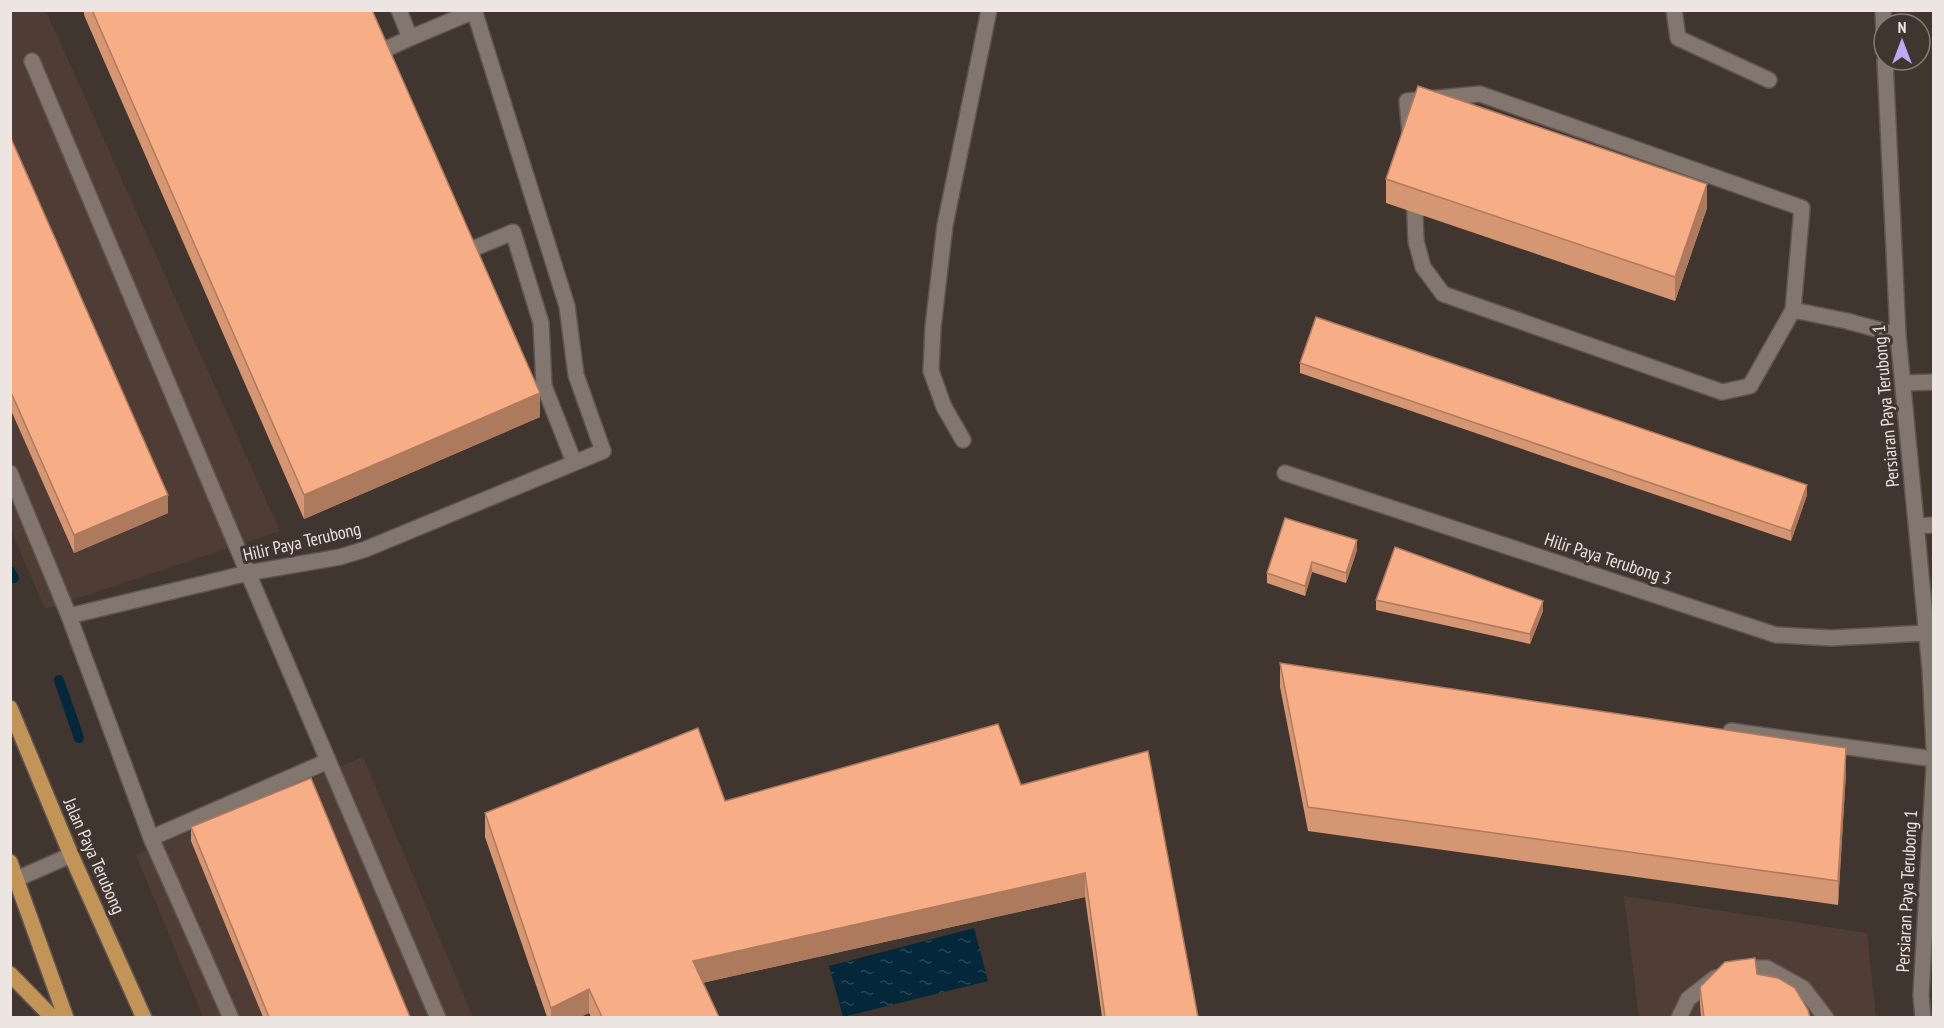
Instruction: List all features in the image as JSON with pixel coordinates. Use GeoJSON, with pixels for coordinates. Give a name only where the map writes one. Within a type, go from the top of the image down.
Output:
{"type":"FeatureCollection","features":[{"type":"Feature","properties":{"kind":"main road","name":"Jalan Paya Terubong"},"geometry":{"type":"LineString","coordinates":[[10,708],[71,855],[144,1017]]}},
{"type":"Feature","properties":{"kind":"main road"},"geometry":{"type":"LineString","coordinates":[[10,862],[14,881],[66,1017]]}},
{"type":"Feature","properties":{"kind":"main road"},"geometry":{"type":"LineString","coordinates":[[10,975],[53,1017]]}},
{"type":"Feature","properties":{"kind":"street"},"geometry":{"type":"LineString","coordinates":[[399,10],[410,38]]}},
{"type":"Feature","properties":{"kind":"street"},"geometry":{"type":"LineString","coordinates":[[963,440],[944,407],[931,371],[933,327],[945,225],[989,10]]}},
{"type":"Feature","properties":{"kind":"street"},"geometry":{"type":"LineString","coordinates":[[1674,10],[1678,38],[1769,80]]}},
{"type":"Feature","properties":{"kind":"street"},"geometry":{"type":"LineString","coordinates":[[361,61],[474,11]]}},
{"type":"Feature","properties":{"kind":"street","name":"Hilir Paya Terubong"},"geometry":{"type":"LineString","coordinates":[[69,616],[248,573],[340,557],[366,549],[603,451],[576,375],[567,306],[474,11]]}},
{"type":"Feature","properties":{"kind":"street"},"geometry":{"type":"LineString","coordinates":[[32,61],[438,1017]]}},
{"type":"Feature","properties":{"kind":"street","name":"Persiaran Paya Terubong 1"},"geometry":{"type":"LineString","coordinates":[[1886,72],[1898,335],[1926,633],[1932,669],[1934,747]]}},
{"type":"Feature","properties":{"kind":"street"},"geometry":{"type":"LineString","coordinates":[[1480,94],[1802,208],[1793,310],[1750,386],[1722,392],[1443,294],[1423,267],[1416,241],[1407,101],[1480,94]]}},
{"type":"Feature","properties":{"kind":"street"},"geometry":{"type":"LineString","coordinates":[[444,261],[513,232],[541,323],[544,386],[574,462]]}},
{"type":"Feature","properties":{"kind":"street"},"geometry":{"type":"LineString","coordinates":[[1793,310],[1847,321],[1898,335]]}},
{"type":"Feature","properties":{"kind":"street"},"geometry":{"type":"LineString","coordinates":[[1903,383],[1934,382]]}},
{"type":"Feature","properties":{"kind":"street"},"geometry":{"type":"LineString","coordinates":[[10,473],[69,616],[151,838],[231,1017]]}},
{"type":"Feature","properties":{"kind":"street","name":"Hilir Paya Terubong 3"},"geometry":{"type":"LineString","coordinates":[[1285,473],[1776,635],[1831,638],[1926,633]]}},
{"type":"Feature","properties":{"kind":"street"},"geometry":{"type":"LineString","coordinates":[[1917,526],[1934,525]]}},
{"type":"Feature","properties":{"kind":"street"},"geometry":{"type":"LineString","coordinates":[[1717,729],[1934,759]]}},
{"type":"Feature","properties":{"kind":"street"},"geometry":{"type":"LineString","coordinates":[[151,838],[328,761]]}},
{"type":"Feature","properties":{"kind":"street","name":"Persiaran Paya Terubong 1"},"geometry":{"type":"LineString","coordinates":[[1923,1017],[1921,995],[1934,767]]}},
{"type":"Feature","properties":{"kind":"street"},"geometry":{"type":"LineString","coordinates":[[14,881],[71,855]]}},
{"type":"Feature","properties":{"kind":"street"},"geometry":{"type":"LineString","coordinates":[[1679,1017],[1688,999],[1727,968],[1767,968],[1803,988],[1826,1017]]}},
{"type":"Feature","properties":{"kind":"shaded area"},"geometry":{"type":"Polygon","coordinates":[[[10,11],[46,11],[280,531],[45,609],[11,530],[10,11]]]}},
{"type":"Feature","properties":{"kind":"shaded area"},"geometry":{"type":"Polygon","coordinates":[[[363,757],[473,1017],[203,1017],[136,855],[363,757]]]}},
{"type":"Feature","properties":{"kind":"shaded area"},"geometry":{"type":"Polygon","coordinates":[[[1624,896],[1867,933],[1876,1017],[1639,1017],[1624,896]]]}},
{"type":"Feature","properties":{"kind":"water"},"geometry":{"type":"Polygon","coordinates":[[[974,928],[988,981],[843,1017],[829,966],[974,928]]]}},
{"type":"Feature","properties":{"kind":"building"},"geometry":{"type":"Polygon","coordinates":[[[92,10],[372,10],[540,393],[304,495],[92,10]]]}},
{"type":"Feature","properties":{"kind":"building"},"geometry":{"type":"Polygon","coordinates":[[[1418,86],[1707,184],[1675,277],[1386,179],[1418,86]]]}},
{"type":"Feature","properties":{"kind":"building"},"geometry":{"type":"Polygon","coordinates":[[[10,136],[168,495],[74,535],[10,390],[10,136]]]}},
{"type":"Feature","properties":{"kind":"building"},"geometry":{"type":"Polygon","coordinates":[[[1316,317],[1807,485],[1791,531],[1300,363],[1316,317]]]}},
{"type":"Feature","properties":{"kind":"building"},"geometry":{"type":"Polygon","coordinates":[[[1285,518],[1357,540],[1346,573],[1312,562],[1305,586],[1267,573],[1285,518]]]}},
{"type":"Feature","properties":{"kind":"building"},"geometry":{"type":"Polygon","coordinates":[[[1395,547],[1543,601],[1530,634],[1376,600],[1395,547]]]}},
{"type":"Feature","properties":{"kind":"building"},"geometry":{"type":"Polygon","coordinates":[[[1280,663],[1846,748],[1838,881],[1308,807],[1280,663]]]}},
{"type":"Feature","properties":{"kind":"building"},"geometry":{"type":"Polygon","coordinates":[[[998,724],[1021,785],[1148,751],[1198,1017],[1105,1017],[1085,873],[693,961],[719,1017],[602,1017],[589,989],[551,1008],[485,813],[698,728],[725,801],[998,724]]]}},
{"type":"Feature","properties":{"kind":"building"},"geometry":{"type":"Polygon","coordinates":[[[311,778],[410,1017],[269,1017],[191,827],[311,778]]]}},
{"type":"Feature","properties":{"kind":"building"},"geometry":{"type":"Polygon","coordinates":[[[1755,958],[1757,974],[1778,978],[1795,988],[1810,1017],[1704,1017],[1700,987],[1725,962],[1755,958]]]}},
{"type":"Feature","properties":{"kind":"waterway"},"geometry":{"type":"LineString","coordinates":[[10,571],[14,578]]}},
{"type":"Feature","properties":{"kind":"waterway"},"geometry":{"type":"LineString","coordinates":[[59,680],[79,738]]}}]}
